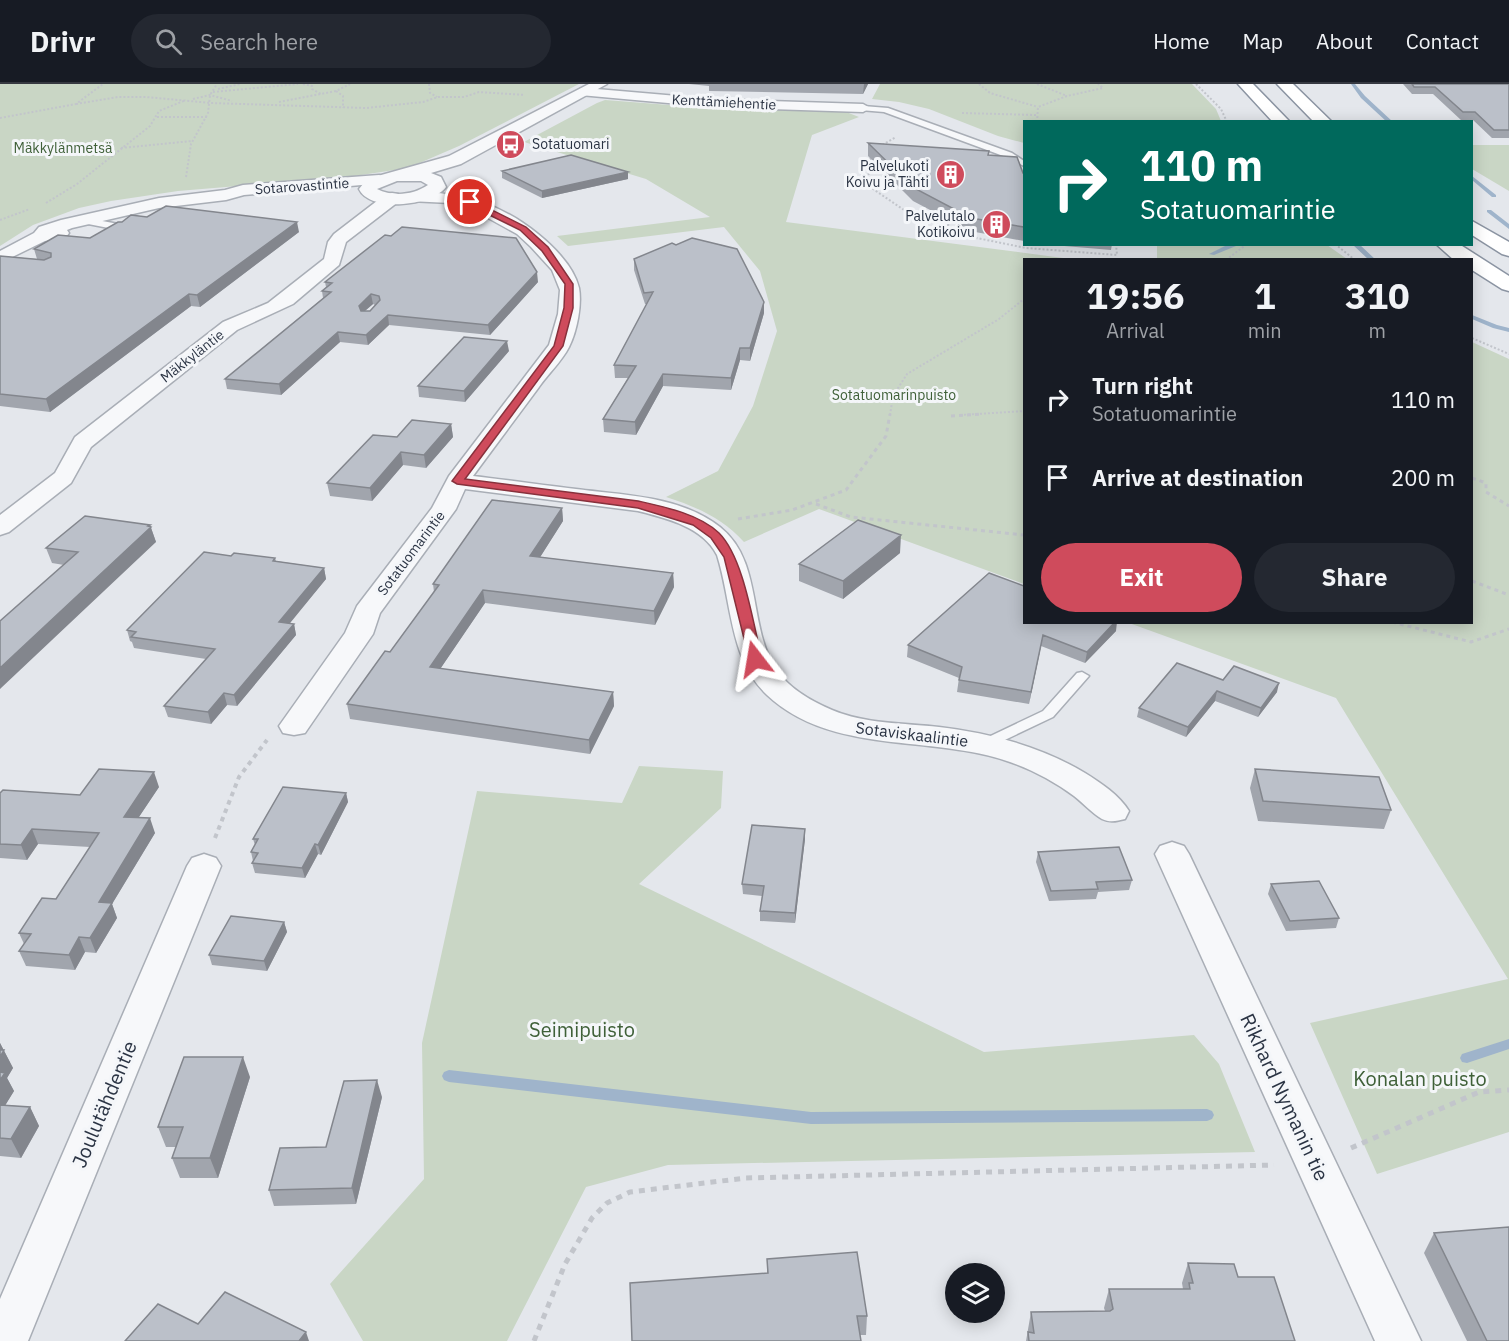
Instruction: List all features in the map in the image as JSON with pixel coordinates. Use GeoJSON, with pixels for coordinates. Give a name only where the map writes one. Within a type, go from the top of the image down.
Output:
{"type":"FeatureCollection","features":[{"type":"Feature","properties":{"kind":"highway"},"geometry":{"type":"LineString","coordinates":[[1245,84],[1280,120]]}},
{"type":"Feature","properties":{"kind":"highway"},"geometry":{"type":"LineString","coordinates":[[1284,84],[1322,120]]}},
{"type":"Feature","properties":{"kind":"highway"},"geometry":{"type":"LineString","coordinates":[[1473,228],[1509,250]]}},
{"type":"Feature","properties":{"kind":"highway"},"geometry":{"type":"LineString","coordinates":[[1448,246],[1466,258]]}},
{"type":"Feature","properties":{"kind":"highway"},"geometry":{"type":"LineString","coordinates":[[1473,263],[1509,285]]}},
{"type":"Feature","properties":{"kind":"street","name":"Kenttämiehentie"},"geometry":{"type":"LineString","coordinates":[[593,88],[712,103],[863,108]]}},
{"type":"Feature","properties":{"kind":"street"},"geometry":{"type":"LineString","coordinates":[[455,160],[453,165],[438,175],[430,192],[415,197],[377,196],[374,186],[455,160],[593,88]]}},
{"type":"Feature","properties":{"kind":"street"},"geometry":{"type":"LineString","coordinates":[[405,175],[424,176],[436,182]]}},
{"type":"Feature","properties":{"kind":"street","name":"Sotatuomarintie"},"geometry":{"type":"LineString","coordinates":[[436,182],[458,194],[459,199]]}},
{"type":"Feature","properties":{"kind":"street","name":"Sotarovastintie"},"geometry":{"type":"LineString","coordinates":[[5,261],[40,237],[67,230],[86,221],[159,203],[226,195],[343,190],[374,186]]}},
{"type":"Feature","properties":{"kind":"street","name":"Sotatuomarintie"},"geometry":{"type":"LineString","coordinates":[[294,726],[359,634],[367,612],[444,509],[457,481],[559,346],[569,308],[569,284],[553,258],[523,229],[470,202],[459,199],[415,197]]}},
{"type":"Feature","properties":{"kind":"street","name":"Mäkkyläntie"},"geometry":{"type":"LineString","coordinates":[[0,527],[62,479],[71,467],[77,448],[83,442],[230,326],[286,300],[333,261],[340,238],[392,198]]}},
{"type":"Feature","properties":{"kind":"street","name":"Sotaviskaalintie"},"geometry":{"type":"LineString","coordinates":[[457,481],[638,504],[658,508],[697,523],[715,536],[730,557],[755,659],[770,683],[783,694],[824,718],[864,730],[984,744],[1008,750],[1053,768],[1092,791],[1113,811]]}},
{"type":"Feature","properties":{"kind":"street","name":"Rikhard Nymanin tie"},"geometry":{"type":"LineString","coordinates":[[1172,854],[1398,1341]]}},
{"type":"Feature","properties":{"kind":"street","name":"Joulutähdentie"},"geometry":{"type":"LineString","coordinates":[[5,1341],[204,867]]}},
{"type":"Feature","properties":{"kind":"lane"},"geometry":{"type":"LineString","coordinates":[[863,108],[885,110],[1009,155],[1023,163]]}},
{"type":"Feature","properties":{"kind":"lane"},"geometry":{"type":"LineString","coordinates":[[966,153],[978,144]]}},
{"type":"Feature","properties":{"kind":"lane"},"geometry":{"type":"LineString","coordinates":[[990,159],[1009,155],[1023,157]]}},
{"type":"Feature","properties":{"kind":"lane"},"geometry":{"type":"LineString","coordinates":[[86,221],[124,228]]}},
{"type":"Feature","properties":{"kind":"lane"},"geometry":{"type":"LineString","coordinates":[[984,744],[1048,714],[1082,676]]}},
{"type":"Feature","properties":{"kind":"path"},"geometry":{"type":"LineString","coordinates":[[76,104],[102,85],[110,84]]}},
{"type":"Feature","properties":{"kind":"path"},"geometry":{"type":"LineString","coordinates":[[186,177],[191,162],[192,141],[207,117],[211,103],[210,95],[217,84]]}},
{"type":"Feature","properties":{"kind":"path"},"geometry":{"type":"LineString","coordinates":[[213,91],[240,84]]}},
{"type":"Feature","properties":{"kind":"path"},"geometry":{"type":"LineString","coordinates":[[213,91],[298,84]]}},
{"type":"Feature","properties":{"kind":"path"},"geometry":{"type":"LineString","coordinates":[[303,84],[312,86],[312,89],[322,94]]}},
{"type":"Feature","properties":{"kind":"path"},"geometry":{"type":"LineString","coordinates":[[272,104],[336,91],[350,84]]}},
{"type":"Feature","properties":{"kind":"path"},"geometry":{"type":"LineString","coordinates":[[429,84],[430,93],[438,97]]}},
{"type":"Feature","properties":{"kind":"path"},"geometry":{"type":"LineString","coordinates":[[979,84],[992,93],[1028,102],[1038,107],[1067,96],[1103,88],[1098,84]]}},
{"type":"Feature","properties":{"kind":"path"},"geometry":{"type":"LineString","coordinates":[[1037,84],[1067,96]]}},
{"type":"Feature","properties":{"kind":"path"},"geometry":{"type":"LineString","coordinates":[[1196,84],[1221,109],[1226,120]]}},
{"type":"Feature","properties":{"kind":"path"},"geometry":{"type":"LineString","coordinates":[[336,91],[343,96],[343,108]]}},
{"type":"Feature","properties":{"kind":"path"},"geometry":{"type":"LineString","coordinates":[[0,118],[118,98],[343,108],[396,106],[438,97],[464,97],[479,92],[531,95]]}},
{"type":"Feature","properties":{"kind":"path"},"geometry":{"type":"LineString","coordinates":[[0,220],[47,202],[76,184],[150,126],[159,111],[188,100],[210,95],[241,103]]}},
{"type":"Feature","properties":{"kind":"path"},"geometry":{"type":"LineString","coordinates":[[1037,120],[1038,107]]}},
{"type":"Feature","properties":{"kind":"path"},"geometry":{"type":"LineString","coordinates":[[957,112],[1036,115]]}},
{"type":"Feature","properties":{"kind":"path"},"geometry":{"type":"LineString","coordinates":[[156,117],[207,117]]}},
{"type":"Feature","properties":{"kind":"path"},"geometry":{"type":"LineString","coordinates":[[905,134],[886,141],[872,154],[867,168],[873,189],[904,210],[939,220],[962,235],[1026,248],[1117,255],[1116,246]]}},
{"type":"Feature","properties":{"kind":"path"},"geometry":{"type":"LineString","coordinates":[[120,149],[192,141]]}},
{"type":"Feature","properties":{"kind":"path"},"geometry":{"type":"LineString","coordinates":[[939,220],[952,220],[946,224]]}},
{"type":"Feature","properties":{"kind":"path"},"geometry":{"type":"LineString","coordinates":[[1229,258],[1244,246]]}},
{"type":"Feature","properties":{"kind":"path"},"geometry":{"type":"LineString","coordinates":[[1338,246],[1352,258]]}},
{"type":"Feature","properties":{"kind":"path"},"geometry":{"type":"LineString","coordinates":[[697,523],[766,516],[816,503],[846,490],[886,436],[892,396],[907,374],[999,319],[1023,300]]}},
{"type":"Feature","properties":{"kind":"path"},"geometry":{"type":"LineString","coordinates":[[1473,338],[1509,354]]}},
{"type":"Feature","properties":{"kind":"path"},"geometry":{"type":"LineString","coordinates":[[951,416],[1023,411]]}},
{"type":"Feature","properties":{"kind":"path"},"geometry":{"type":"LineString","coordinates":[[1473,478],[1485,483],[1486,492],[1509,506]]}},
{"type":"Feature","properties":{"kind":"path"},"geometry":{"type":"LineString","coordinates":[[816,503],[851,517],[1023,535]]}},
{"type":"Feature","properties":{"kind":"path"},"geometry":{"type":"LineString","coordinates":[[1473,581],[1509,595]]}},
{"type":"Feature","properties":{"kind":"path"},"geometry":{"type":"LineString","coordinates":[[1400,624],[1471,642],[1509,630]]}},
{"type":"Feature","properties":{"kind":"path"},"geometry":{"type":"LineString","coordinates":[[204,867],[239,777],[264,742],[294,726]]}},
{"type":"Feature","properties":{"kind":"path"},"geometry":{"type":"LineString","coordinates":[[534,1341],[565,1264],[592,1218],[607,1203],[630,1192],[746,1178],[1316,1164],[1479,1092],[1509,1090]]}},
{"type":"Feature","properties":{"kind":"green space","name":"Mäkkylänmetsä"},"geometry":{"type":"Polygon","coordinates":[[[0,84],[579,84],[459,146],[408,168],[348,177],[178,191],[111,201],[79,208],[33,225],[0,246],[0,84]]]}},
{"type":"Feature","properties":{"kind":"green space"},"geometry":{"type":"Polygon","coordinates":[[[880,84],[1192,84],[1216,109],[1221,120],[1023,120],[1023,143],[998,136],[929,109],[872,99],[880,84]]]}},
{"type":"Feature","properties":{"kind":"green space","name":"Sotatuomarinpuisto"},"geometry":{"type":"Polygon","coordinates":[[[605,100],[721,109],[841,110],[859,117],[812,135],[786,222],[1063,258],[1023,258],[1023,584],[819,509],[744,542],[727,526],[708,514],[666,497],[718,471],[753,406],[777,331],[760,271],[724,227],[568,246],[557,236],[710,217],[646,179],[524,142],[605,100]]]}},
{"type":"Feature","properties":{"kind":"green space"},"geometry":{"type":"Polygon","coordinates":[[[1473,145],[1509,145],[1509,191],[1473,170],[1473,145]]]}},
{"type":"Feature","properties":{"kind":"green space"},"geometry":{"type":"Polygon","coordinates":[[[1157,246],[1328,246],[1346,258],[1157,258],[1157,246]]]}},
{"type":"Feature","properties":{"kind":"green space","name":"Konalan puisto"},"geometry":{"type":"Polygon","coordinates":[[[1473,342],[1509,359],[1509,1132],[1377,1174],[1310,1023],[1508,979],[1336,698],[1132,624],[1473,624],[1473,342]]]}},
{"type":"Feature","properties":{"kind":"green space","name":"Seimipuisto"},"geometry":{"type":"Polygon","coordinates":[[[639,766],[723,771],[721,808],[639,884],[984,1052],[1194,1035],[1219,1064],[1255,1152],[668,1165],[586,1187],[507,1341],[363,1341],[330,1284],[424,1179],[422,1043],[477,791],[622,803],[639,766]]]}},
{"type":"Feature","properties":{"kind":"building"},"geometry":{"type":"Polygon","coordinates":[[[1412,84],[1509,84],[1509,130],[1494,130],[1475,112],[1463,112],[1435,87],[1414,87],[1412,84]]]}},
{"type":"Feature","properties":{"kind":"building"},"geometry":{"type":"Polygon","coordinates":[[[868,143],[989,151],[988,155],[1017,157],[1023,173],[1023,227],[971,218],[914,188],[868,143]]]}},
{"type":"Feature","properties":{"kind":"building"},"geometry":{"type":"Polygon","coordinates":[[[571,155],[628,172],[542,191],[502,171],[571,155]]]}},
{"type":"Feature","properties":{"kind":"building"},"geometry":{"type":"Polygon","coordinates":[[[166,206],[297,222],[197,295],[189,294],[46,399],[0,394],[0,256],[44,260],[51,257],[51,253],[34,249],[58,235],[90,238],[131,215],[147,217],[166,206]]]}},
{"type":"Feature","properties":{"kind":"building"},"geometry":{"type":"Polygon","coordinates":[[[402,227],[516,238],[537,272],[488,325],[388,315],[366,335],[338,332],[279,384],[225,379],[331,292],[322,291],[332,283],[325,282],[385,235],[391,236],[402,227]],[[371,294],[359,306],[361,311],[370,311],[380,300],[379,296],[371,294]]]}},
{"type":"Feature","properties":{"kind":"building"},"geometry":{"type":"Polygon","coordinates":[[[692,238],[737,249],[764,302],[750,348],[740,348],[731,378],[663,374],[635,422],[603,419],[636,366],[614,365],[653,292],[644,293],[634,259],[672,243],[676,245],[692,238]]]}},
{"type":"Feature","properties":{"kind":"building"},"geometry":{"type":"Polygon","coordinates":[[[464,337],[507,341],[464,391],[418,386],[464,337]]]}},
{"type":"Feature","properties":{"kind":"building"},"geometry":{"type":"Polygon","coordinates":[[[412,420],[451,424],[424,455],[401,452],[370,488],[327,483],[373,435],[397,437],[412,420]]]}},
{"type":"Feature","properties":{"kind":"building"},"geometry":{"type":"Polygon","coordinates":[[[492,500],[562,508],[530,556],[673,573],[654,611],[483,590],[430,667],[613,692],[589,740],[347,704],[385,651],[390,652],[439,585],[433,584],[492,500]]]}},
{"type":"Feature","properties":{"kind":"building"},"geometry":{"type":"Polygon","coordinates":[[[85,516],[150,525],[148,526],[151,527],[0,668],[0,621],[78,552],[46,548],[85,516]]]}},
{"type":"Feature","properties":{"kind":"building"},"geometry":{"type":"Polygon","coordinates":[[[858,520],[901,535],[843,581],[799,564],[858,520]]]}},
{"type":"Feature","properties":{"kind":"building"},"geometry":{"type":"Polygon","coordinates":[[[204,552],[275,558],[273,561],[324,568],[279,622],[294,624],[234,695],[224,693],[208,712],[164,706],[215,649],[131,637],[136,632],[127,630],[204,552]]]}},
{"type":"Feature","properties":{"kind":"building"},"geometry":{"type":"Polygon","coordinates":[[[989,573],[1023,586],[1023,624],[1113,624],[1087,652],[1043,635],[1031,692],[959,680],[962,667],[908,645],[989,573]]]}},
{"type":"Feature","properties":{"kind":"building"},"geometry":{"type":"Polygon","coordinates":[[[1177,663],[1223,680],[1234,666],[1279,683],[1261,708],[1217,691],[1188,727],[1139,708],[1177,663]]]}},
{"type":"Feature","properties":{"kind":"building"},"geometry":{"type":"Polygon","coordinates":[[[99,769],[154,772],[124,817],[150,818],[99,902],[112,903],[90,938],[79,937],[69,955],[19,951],[31,934],[19,933],[42,898],[56,899],[99,833],[32,829],[21,845],[0,844],[0,793],[3,790],[80,795],[99,769]]]}},
{"type":"Feature","properties":{"kind":"building"},"geometry":{"type":"Polygon","coordinates":[[[1255,769],[1379,777],[1391,810],[1263,801],[1255,769]]]}},
{"type":"Feature","properties":{"kind":"building"},"geometry":{"type":"Polygon","coordinates":[[[283,787],[346,793],[318,845],[315,844],[302,868],[252,863],[258,853],[251,852],[258,839],[253,839],[283,787]]]}},
{"type":"Feature","properties":{"kind":"building"},"geometry":{"type":"Polygon","coordinates":[[[752,825],[805,829],[795,913],[760,911],[764,886],[742,884],[752,825]]]}},
{"type":"Feature","properties":{"kind":"building"},"geometry":{"type":"Polygon","coordinates":[[[1119,847],[1132,880],[1096,882],[1098,889],[1051,891],[1038,852],[1119,847]]]}},
{"type":"Feature","properties":{"kind":"building"},"geometry":{"type":"Polygon","coordinates":[[[1319,881],[1339,918],[1290,921],[1271,884],[1319,881]]]}},
{"type":"Feature","properties":{"kind":"building"},"geometry":{"type":"Polygon","coordinates":[[[231,916],[284,922],[264,961],[209,955],[231,916]]]}},
{"type":"Feature","properties":{"kind":"building"},"geometry":{"type":"Polygon","coordinates":[[[184,1057],[243,1057],[210,1158],[172,1158],[183,1127],[158,1127],[184,1057]]]}},
{"type":"Feature","properties":{"kind":"building"},"geometry":{"type":"Polygon","coordinates":[[[377,1080],[352,1188],[269,1190],[280,1148],[326,1147],[344,1081],[377,1080]]]}},
{"type":"Feature","properties":{"kind":"building"},"geometry":{"type":"Polygon","coordinates":[[[0,1105],[30,1107],[11,1139],[0,1138],[0,1105]]]}},
{"type":"Feature","properties":{"kind":"building"},"geometry":{"type":"Polygon","coordinates":[[[1509,1227],[1509,1341],[1487,1341],[1434,1233],[1509,1227]]]}},
{"type":"Feature","properties":{"kind":"building"},"geometry":{"type":"Polygon","coordinates":[[[857,1252],[867,1316],[857,1316],[861,1341],[632,1341],[630,1283],[768,1273],[767,1259],[857,1252]]]}},
{"type":"Feature","properties":{"kind":"building"},"geometry":{"type":"Polygon","coordinates":[[[1188,1263],[1234,1264],[1238,1277],[1274,1277],[1295,1341],[1029,1341],[1028,1332],[1034,1333],[1031,1312],[1110,1311],[1113,1309],[1109,1289],[1190,1289],[1189,1283],[1193,1283],[1188,1263]]]}},
{"type":"Feature","properties":{"kind":"building"},"geometry":{"type":"Polygon","coordinates":[[[225,1292],[306,1332],[299,1341],[125,1341],[158,1304],[198,1324],[225,1292]]]}},
{"type":"Feature","properties":{"kind":"waterway"},"geometry":{"type":"LineString","coordinates":[[1353,84],[1363,97],[1389,120]]}},
{"type":"Feature","properties":{"kind":"waterway"},"geometry":{"type":"LineString","coordinates":[[1473,179],[1494,196]]}},
{"type":"Feature","properties":{"kind":"waterway"},"geometry":{"type":"LineString","coordinates":[[1489,211],[1509,227]]}},
{"type":"Feature","properties":{"kind":"waterway"},"geometry":{"type":"LineString","coordinates":[[1212,254],[1233,246]]}},
{"type":"Feature","properties":{"kind":"waterway"},"geometry":{"type":"LineString","coordinates":[[1357,246],[1371,258]]}},
{"type":"Feature","properties":{"kind":"waterway"},"geometry":{"type":"LineString","coordinates":[[1473,317],[1509,330]]}},
{"type":"Feature","properties":{"kind":"waterway"},"geometry":{"type":"LineString","coordinates":[[1467,1058],[1509,1044]]}},
{"type":"Feature","properties":{"kind":"waterway"},"geometry":{"type":"LineString","coordinates":[[449,1076],[811,1118],[1207,1115]]}},
{"type":"Feature","properties":{"kind":"place","name":"Sotatuomari"},"geometry":{"type":"Point","coordinates":[511,144]}},
{"type":"Feature","properties":{"kind":"place","name":"Palvelukoti Koivu ja Tähti"},"geometry":{"type":"Point","coordinates":[950,174]}},
{"type":"Feature","properties":{"kind":"place","name":"Palvelutalo Kotikoivu"},"geometry":{"type":"Point","coordinates":[996,224]}},
{"type":"Feature","properties":{"kind":"route"},"geometry":{"type":"LineString","coordinates":[[470,202],[523,229],[545,249],[569,284],[569,308],[559,346],[457,481],[638,504],[658,508],[697,523],[715,536],[726,548],[730,557],[755,659]]}}]}
